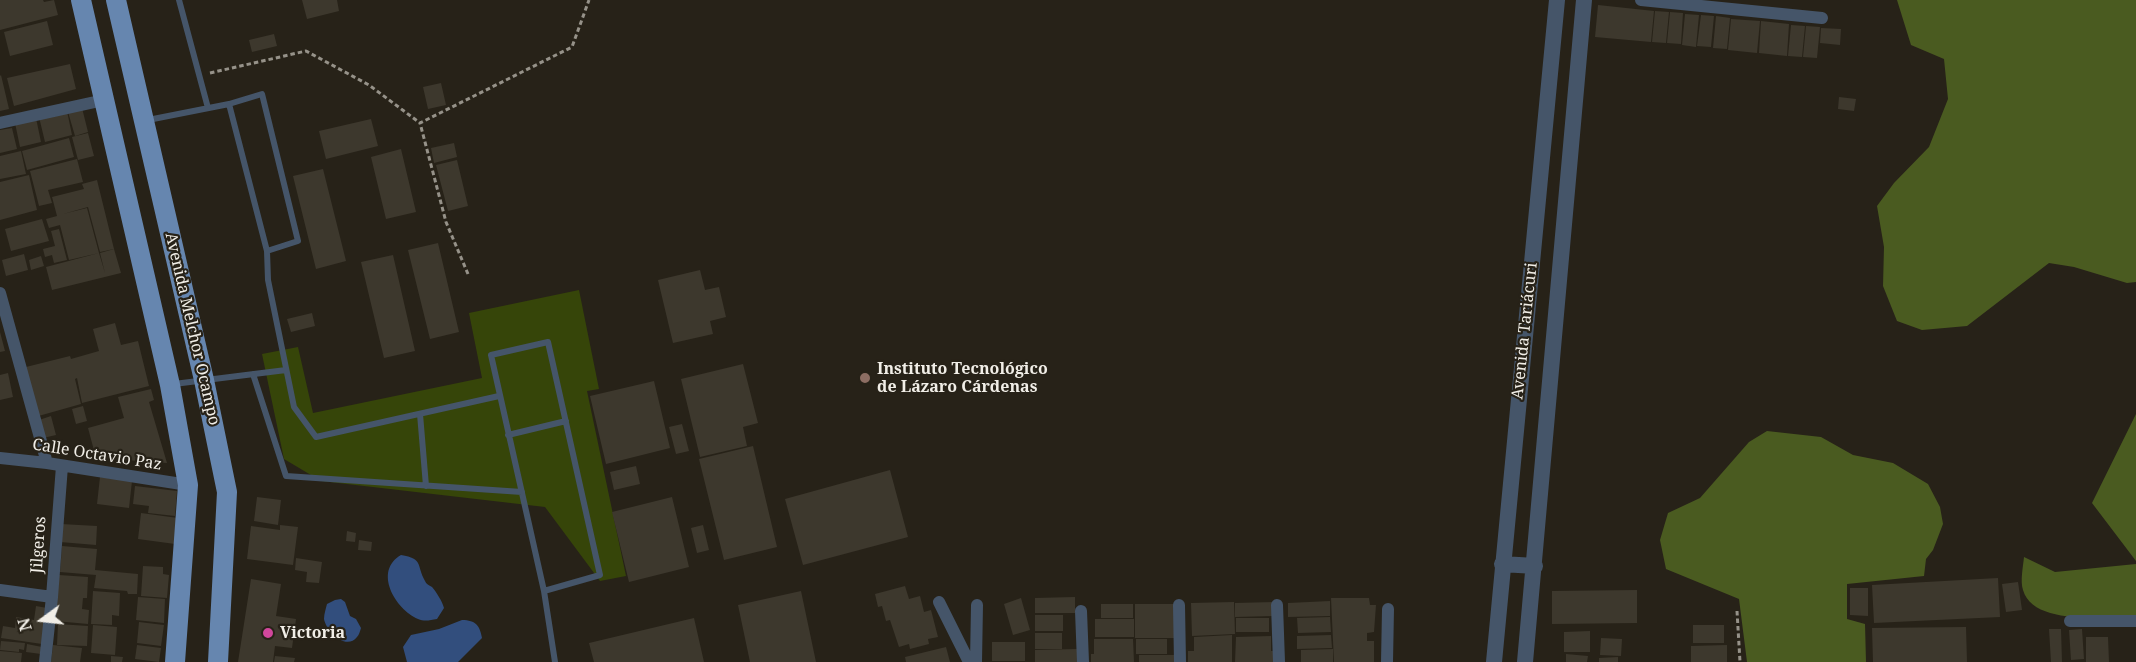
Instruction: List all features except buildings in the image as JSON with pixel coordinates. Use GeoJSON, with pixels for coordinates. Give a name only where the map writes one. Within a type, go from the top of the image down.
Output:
{"type":"FeatureCollection","features":[{"type":"Feature","properties":{"kind":"main road","name":"Avenida Melchor Ocampo"},"geometry":{"type":"LineString","coordinates":[[81,0],[170,385],[188,485],[175,662]]}},
{"type":"Feature","properties":{"kind":"main road","name":"Avenida Melchor Ocampo"},"geometry":{"type":"LineString","coordinates":[[118,8],[204,380],[227,492],[218,662]]}},
{"type":"Feature","properties":{"kind":"main road"},"geometry":{"type":"LineString","coordinates":[[87,23],[118,8]]}},
{"type":"Feature","properties":{"kind":"street","name":"Avenida Tariácuri"},"geometry":{"type":"LineString","coordinates":[[1494,662],[1557,0]]}},
{"type":"Feature","properties":{"kind":"street","name":"Avenida Tariácuri"},"geometry":{"type":"LineString","coordinates":[[1525,662],[1584,0]]}},
{"type":"Feature","properties":{"kind":"street"},"geometry":{"type":"LineString","coordinates":[[1641,0],[1822,18]]}},
{"type":"Feature","properties":{"kind":"street"},"geometry":{"type":"LineString","coordinates":[[0,123],[104,100]]}},
{"type":"Feature","properties":{"kind":"street"},"geometry":{"type":"LineString","coordinates":[[0,293],[47,463]]}},
{"type":"Feature","properties":{"kind":"street","name":"Calle Octavio Paz"},"geometry":{"type":"LineString","coordinates":[[0,458],[188,485]]}},
{"type":"Feature","properties":{"kind":"street","name":"Jilgeros"},"geometry":{"type":"LineString","coordinates":[[45,662],[62,466]]}},
{"type":"Feature","properties":{"kind":"street"},"geometry":{"type":"LineString","coordinates":[[1502,564],[1535,566]]}},
{"type":"Feature","properties":{"kind":"street"},"geometry":{"type":"LineString","coordinates":[[0,590],[52,597]]}},
{"type":"Feature","properties":{"kind":"street"},"geometry":{"type":"LineString","coordinates":[[939,602],[969,662]]}},
{"type":"Feature","properties":{"kind":"street"},"geometry":{"type":"LineString","coordinates":[[976,662],[977,605]]}},
{"type":"Feature","properties":{"kind":"street"},"geometry":{"type":"LineString","coordinates":[[1179,605],[1180,662]]}},
{"type":"Feature","properties":{"kind":"street"},"geometry":{"type":"LineString","coordinates":[[1277,605],[1279,662]]}},
{"type":"Feature","properties":{"kind":"street"},"geometry":{"type":"LineString","coordinates":[[1387,662],[1388,609]]}},
{"type":"Feature","properties":{"kind":"street"},"geometry":{"type":"LineString","coordinates":[[1082,611],[1083,662]]}},
{"type":"Feature","properties":{"kind":"street"},"geometry":{"type":"LineString","coordinates":[[2070,621],[2136,621]]}},
{"type":"Feature","properties":{"kind":"lane"},"geometry":{"type":"LineString","coordinates":[[179,0],[208,108]]}},
{"type":"Feature","properties":{"kind":"lane"},"geometry":{"type":"LineString","coordinates":[[144,121],[229,104],[262,94],[298,241],[267,251]]}},
{"type":"Feature","properties":{"kind":"lane"},"geometry":{"type":"LineString","coordinates":[[229,104],[267,251],[268,280],[294,407],[316,437],[499,396]]}},
{"type":"Feature","properties":{"kind":"lane"},"geometry":{"type":"LineString","coordinates":[[544,591],[600,575],[548,342],[491,355],[544,591],[555,662]]}},
{"type":"Feature","properties":{"kind":"lane"},"geometry":{"type":"LineString","coordinates":[[170,385],[286,370]]}},
{"type":"Feature","properties":{"kind":"lane"},"geometry":{"type":"LineString","coordinates":[[253,374],[286,476],[522,492]]}},
{"type":"Feature","properties":{"kind":"lane"},"geometry":{"type":"LineString","coordinates":[[420,414],[426,486]]}},
{"type":"Feature","properties":{"kind":"lane"},"geometry":{"type":"LineString","coordinates":[[508,435],[566,421]]}},
{"type":"Feature","properties":{"kind":"path"},"geometry":{"type":"LineString","coordinates":[[420,123],[572,47],[589,0]]}},
{"type":"Feature","properties":{"kind":"path"},"geometry":{"type":"LineString","coordinates":[[200,76],[306,51],[369,85],[420,123],[446,222],[468,274]]}},
{"type":"Feature","properties":{"kind":"path"},"geometry":{"type":"LineString","coordinates":[[1737,611],[1740,662]]}},
{"type":"Feature","properties":{"kind":"green space"},"geometry":{"type":"Polygon","coordinates":[[[1897,0],[2136,0],[2136,282],[2127,283],[2074,267],[2049,263],[1967,326],[1922,330],[1897,321],[1883,286],[1884,247],[1877,206],[1894,183],[1929,147],[1948,99],[1944,59],[1911,45],[1897,0]]]}},
{"type":"Feature","properties":{"kind":"green space"},"geometry":{"type":"Polygon","coordinates":[[[579,290],[599,389],[587,391],[626,576],[600,581],[545,507],[321,481],[284,459],[262,354],[298,347],[313,413],[482,378],[469,313],[579,290]]]}},
{"type":"Feature","properties":{"kind":"green space"},"geometry":{"type":"Polygon","coordinates":[[[2136,414],[2136,561],[2092,503],[2136,414]]]}},
{"type":"Feature","properties":{"kind":"green space"},"geometry":{"type":"Polygon","coordinates":[[[1767,431],[1821,437],[1853,455],[1893,463],[1928,484],[1940,507],[1943,524],[1933,550],[1926,559],[1924,576],[1847,584],[1847,619],[1865,624],[1866,662],[1747,662],[1739,599],[1666,569],[1660,540],[1668,513],[1700,498],[1749,442],[1767,431]]]}},
{"type":"Feature","properties":{"kind":"green space"},"geometry":{"type":"Polygon","coordinates":[[[2024,557],[2055,572],[2136,564],[2136,617],[2072,617],[2041,609],[2030,601],[2023,590],[2024,557]]]}},
{"type":"Feature","properties":{"kind":"water"},"geometry":{"type":"Polygon","coordinates":[[[401,555],[416,561],[425,582],[439,597],[444,608],[437,619],[425,621],[418,619],[395,599],[388,580],[389,570],[393,562],[401,555]]]}},
{"type":"Feature","properties":{"kind":"water"},"geometry":{"type":"Polygon","coordinates":[[[341,599],[345,602],[350,616],[356,619],[361,628],[353,641],[347,642],[337,638],[328,629],[324,619],[327,604],[341,599]]]}},
{"type":"Feature","properties":{"kind":"water"},"geometry":{"type":"Polygon","coordinates":[[[462,620],[476,624],[482,638],[458,662],[407,662],[403,647],[411,635],[439,629],[462,620]]]}},
{"type":"Feature","properties":{"kind":"place","name":"Instituto Tecnológico de Lázaro Cárdenas"},"geometry":{"type":"Point","coordinates":[865,378]}},
{"type":"Feature","properties":{"kind":"place","name":"Victoria"},"geometry":{"type":"Point","coordinates":[268,633]}}]}
